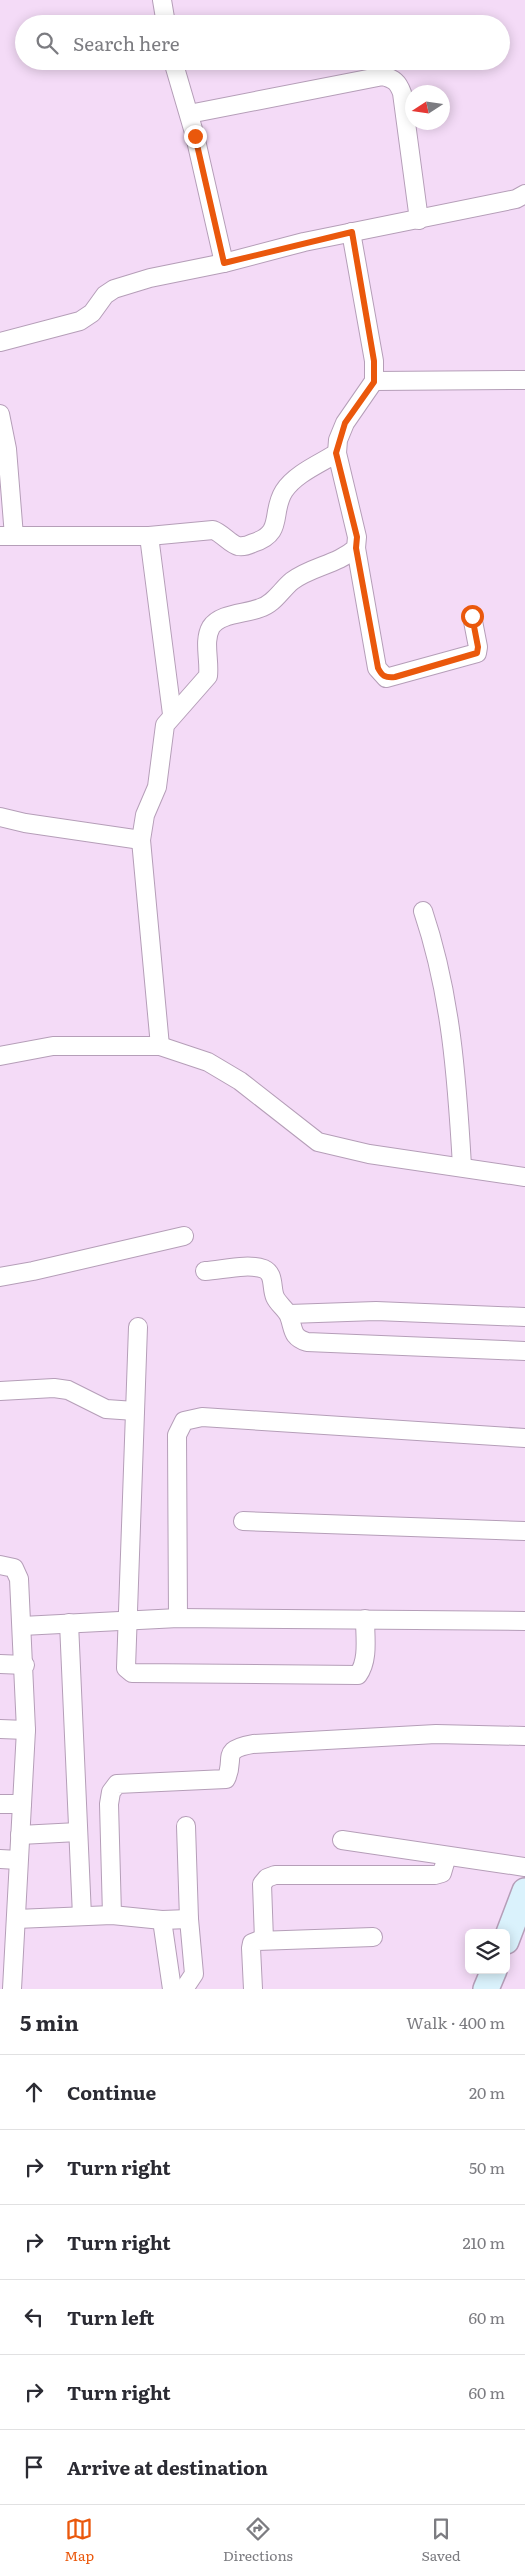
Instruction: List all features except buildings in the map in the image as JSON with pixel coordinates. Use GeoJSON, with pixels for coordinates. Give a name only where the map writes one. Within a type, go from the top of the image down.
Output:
{"type":"FeatureCollection","features":[{"type":"Feature","properties":{"kind":"main road"},"geometry":{"type":"LineString","coordinates":[[510,1930],[525,1891]]}},
{"type":"Feature","properties":{"kind":"main road"},"geometry":{"type":"LineString","coordinates":[[486,1989],[492,1974]]}},
{"type":"Feature","properties":{"kind":"street"},"geometry":{"type":"LineString","coordinates":[[162,0],[164,15]]}},
{"type":"Feature","properties":{"kind":"street"},"geometry":{"type":"LineString","coordinates":[[176,70],[189,114],[224,263]]}},
{"type":"Feature","properties":{"kind":"street"},"geometry":{"type":"LineString","coordinates":[[189,114],[383,76],[393,79],[399,85],[402,93],[419,220]]}},
{"type":"Feature","properties":{"kind":"street"},"geometry":{"type":"LineString","coordinates":[[0,342],[80,321],[92,313],[105,295],[114,289],[150,278],[224,263],[352,232],[516,199],[525,194]]}},
{"type":"Feature","properties":{"kind":"street"},"geometry":{"type":"LineString","coordinates":[[352,232],[374,361],[374,382],[345,423],[336,453],[357,537],[356,548],[378,668],[386,678],[477,653],[478,647],[472,616]]}},
{"type":"Feature","properties":{"kind":"street"},"geometry":{"type":"LineString","coordinates":[[374,382],[525,380]]}},
{"type":"Feature","properties":{"kind":"street"},"geometry":{"type":"LineString","coordinates":[[0,414],[7,449],[7,536],[150,536],[213,530],[222,533],[236,546],[244,546],[264,540],[272,533],[283,492],[294,480],[336,453]]}},
{"type":"Feature","properties":{"kind":"street"},"geometry":{"type":"LineString","coordinates":[[150,536],[172,714]]}},
{"type":"Feature","properties":{"kind":"street"},"geometry":{"type":"LineString","coordinates":[[160,1046],[141,840],[146,815],[157,787],[165,725],[172,714],[200,688],[208,676],[208,634],[212,625],[223,618],[261,608],[271,602],[292,581],[342,560],[356,548]]}},
{"type":"Feature","properties":{"kind":"street"},"geometry":{"type":"LineString","coordinates":[[0,817],[25,823],[141,840]]}},
{"type":"Feature","properties":{"kind":"street"},"geometry":{"type":"LineString","coordinates":[[422,911],[442,976],[457,1086],[462,1166]]}},
{"type":"Feature","properties":{"kind":"street"},"geometry":{"type":"LineString","coordinates":[[0,1056],[53,1046],[160,1046],[208,1062],[240,1081],[318,1142],[341,1149],[378,1156],[462,1166],[525,1177]]}},
{"type":"Feature","properties":{"kind":"street"},"geometry":{"type":"LineString","coordinates":[[0,1277],[184,1236]]}},
{"type":"Feature","properties":{"kind":"street"},"geometry":{"type":"LineString","coordinates":[[205,1271],[257,1267],[266,1270],[272,1280],[274,1295],[289,1314],[292,1331],[298,1339],[307,1342],[525,1351]]}},
{"type":"Feature","properties":{"kind":"street"},"geometry":{"type":"LineString","coordinates":[[289,1314],[376,1310],[525,1318]]}},
{"type":"Feature","properties":{"kind":"street"},"geometry":{"type":"LineString","coordinates":[[138,1328],[126,1620],[126,1668],[132,1673],[358,1675],[362,1669],[365,1656],[365,1619]]}},
{"type":"Feature","properties":{"kind":"street"},"geometry":{"type":"LineString","coordinates":[[0,1391],[54,1388],[68,1390],[106,1409],[135,1410]]}},
{"type":"Feature","properties":{"kind":"street"},"geometry":{"type":"LineString","coordinates":[[178,1618],[177,1435],[184,1422],[202,1417],[525,1438]]}},
{"type":"Feature","properties":{"kind":"street"},"geometry":{"type":"LineString","coordinates":[[244,1521],[525,1531]]}},
{"type":"Feature","properties":{"kind":"street"},"geometry":{"type":"LineString","coordinates":[[0,1565],[14,1568],[19,1579],[26,1730],[16,1919],[8,1978]]}},
{"type":"Feature","properties":{"kind":"street"},"geometry":{"type":"LineString","coordinates":[[22,1626],[178,1618],[525,1620]]}},
{"type":"Feature","properties":{"kind":"street"},"geometry":{"type":"LineString","coordinates":[[68,1623],[82,1916]]}},
{"type":"Feature","properties":{"kind":"street"},"geometry":{"type":"LineString","coordinates":[[0,1664],[24,1665]]}},
{"type":"Feature","properties":{"kind":"street"},"geometry":{"type":"LineString","coordinates":[[0,1730],[26,1730]]}},
{"type":"Feature","properties":{"kind":"street"},"geometry":{"type":"LineString","coordinates":[[112,1915],[109,1804],[111,1792],[117,1784],[226,1779],[230,1772],[228,1758],[233,1750],[240,1746],[253,1744],[427,1734],[525,1736]]}},
{"type":"Feature","properties":{"kind":"street"},"geometry":{"type":"LineString","coordinates":[[0,1804],[22,1804]]}},
{"type":"Feature","properties":{"kind":"street"},"geometry":{"type":"LineString","coordinates":[[184,1989],[194,1974],[189,1919],[186,1826]]}},
{"type":"Feature","properties":{"kind":"street"},"geometry":{"type":"LineString","coordinates":[[20,1835],[78,1832]]}},
{"type":"Feature","properties":{"kind":"street"},"geometry":{"type":"LineString","coordinates":[[342,1840],[525,1867]]}},
{"type":"Feature","properties":{"kind":"street"},"geometry":{"type":"LineString","coordinates":[[264,1940],[262,1884],[267,1878],[275,1875],[435,1875],[442,1874],[447,1856]]}},
{"type":"Feature","properties":{"kind":"street"},"geometry":{"type":"LineString","coordinates":[[0,1859],[18,1860]]}},
{"type":"Feature","properties":{"kind":"street"},"geometry":{"type":"LineString","coordinates":[[16,1919],[112,1915],[162,1920],[189,1919]]}},
{"type":"Feature","properties":{"kind":"street"},"geometry":{"type":"LineString","coordinates":[[162,1920],[172,1989]]}},
{"type":"Feature","properties":{"kind":"street"},"geometry":{"type":"LineString","coordinates":[[253,1989],[252,1943],[264,1940],[373,1937]]}},
{"type":"Feature","properties":{"kind":"route"},"geometry":{"type":"LineString","coordinates":[[195,136],[224,263],[304,242],[352,232],[374,361],[374,382],[345,423],[338,440],[336,453],[357,537],[356,548],[378,668],[381,674],[386,678],[395,677],[471,657],[477,653],[478,647],[472,616]]}}]}
